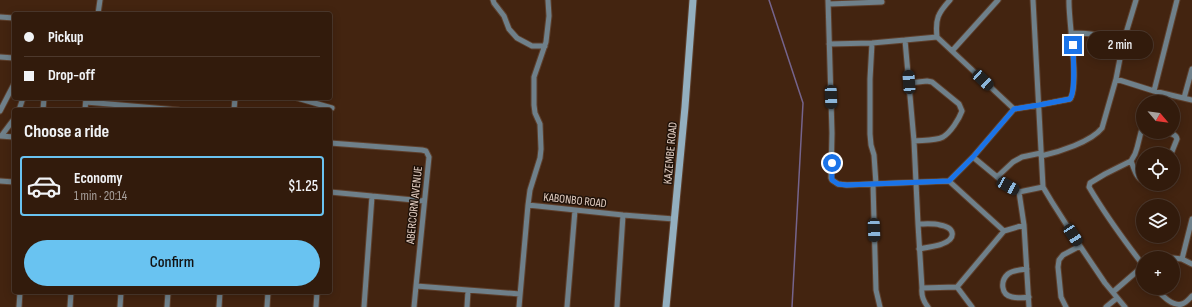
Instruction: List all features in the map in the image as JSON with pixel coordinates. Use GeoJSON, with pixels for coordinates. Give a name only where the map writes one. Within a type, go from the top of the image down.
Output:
{"type":"FeatureCollection","features":[{"type":"Feature","properties":{"kind":"main road","name":"KAZEMBE ROAD"},"geometry":{"type":"LineString","coordinates":[[666,307],[685,107],[693,0]]}},
{"type":"Feature","properties":{"kind":"street"},"geometry":{"type":"LineString","coordinates":[[98,12],[100,0]]}},
{"type":"Feature","properties":{"kind":"street"},"geometry":{"type":"LineString","coordinates":[[492,0],[504,16],[509,29],[517,38],[532,46],[545,46]]}},
{"type":"Feature","properties":{"kind":"street"},"geometry":{"type":"LineString","coordinates":[[528,205],[530,190],[540,158],[541,149],[540,124],[535,113],[534,105],[534,76],[545,46],[549,20],[548,0]]}},
{"type":"Feature","properties":{"kind":"street"},"geometry":{"type":"LineString","coordinates":[[950,0],[940,12],[938,17],[936,27],[937,37],[1014,109]]}},
{"type":"Feature","properties":{"kind":"street"},"geometry":{"type":"LineString","coordinates":[[952,51],[998,0]]}},
{"type":"Feature","properties":{"kind":"street"},"geometry":{"type":"LineString","coordinates":[[1033,0],[1043,187],[1080,246],[1117,298],[1126,307]]}},
{"type":"Feature","properties":{"kind":"street"},"geometry":{"type":"LineString","coordinates":[[882,2],[829,2],[832,180],[838,184],[846,185],[949,181],[973,157],[1014,109],[1070,99],[1072,96],[1073,86],[1073,45],[1069,0]]}},
{"type":"Feature","properties":{"kind":"street"},"geometry":{"type":"LineString","coordinates":[[997,177],[1013,162],[1022,157],[1060,151],[1099,133],[1105,121],[1116,79],[1123,43],[1136,0]]}},
{"type":"Feature","properties":{"kind":"street"},"geometry":{"type":"LineString","coordinates":[[1154,91],[1176,0]]}},
{"type":"Feature","properties":{"kind":"street"},"geometry":{"type":"LineString","coordinates":[[0,17],[12,18]]}},
{"type":"Feature","properties":{"kind":"street"},"geometry":{"type":"LineString","coordinates":[[1072,33],[1105,36],[1123,43]]}},
{"type":"Feature","properties":{"kind":"street"},"geometry":{"type":"LineString","coordinates":[[829,44],[872,43],[937,37]]}},
{"type":"Feature","properties":{"kind":"street"},"geometry":{"type":"LineString","coordinates":[[905,40],[914,141],[922,295],[928,307]]}},
{"type":"Feature","properties":{"kind":"street"},"geometry":{"type":"LineString","coordinates":[[872,43],[870,79],[870,134],[873,152],[876,290],[880,307]]}},
{"type":"Feature","properties":{"kind":"street"},"geometry":{"type":"LineString","coordinates":[[0,57],[12,58]]}},
{"type":"Feature","properties":{"kind":"street"},"geometry":{"type":"LineString","coordinates":[[1184,98],[1192,69]]}},
{"type":"Feature","properties":{"kind":"street"},"geometry":{"type":"LineString","coordinates":[[1116,79],[1154,91],[1192,100]]}},
{"type":"Feature","properties":{"kind":"street"},"geometry":{"type":"LineString","coordinates":[[909,82],[932,82],[959,104],[962,111],[958,120],[944,136],[937,139],[914,141]]}},
{"type":"Feature","properties":{"kind":"street"},"geometry":{"type":"LineString","coordinates":[[0,112],[12,88]]}},
{"type":"Feature","properties":{"kind":"street"},"geometry":{"type":"LineString","coordinates":[[86,100],[160,108]]}},
{"type":"Feature","properties":{"kind":"street"},"geometry":{"type":"LineString","coordinates":[[304,100],[332,108]]}},
{"type":"Feature","properties":{"kind":"street"},"geometry":{"type":"LineString","coordinates":[[1,135],[12,121]]}},
{"type":"Feature","properties":{"kind":"street"},"geometry":{"type":"LineString","coordinates":[[1,135],[12,136]]}},
{"type":"Feature","properties":{"kind":"street"},"geometry":{"type":"LineString","coordinates":[[1136,260],[1089,187],[1090,183],[1131,161],[1136,154],[1139,139]]}},
{"type":"Feature","properties":{"kind":"street","name":"ABERCORN AVENUE"},"geometry":{"type":"LineString","coordinates":[[332,143],[426,151],[429,157],[414,307]]}},
{"type":"Feature","properties":{"kind":"street"},"geometry":{"type":"LineString","coordinates":[[973,157],[1008,186],[1019,192],[1043,187]]}},
{"type":"Feature","properties":{"kind":"street"},"geometry":{"type":"LineString","coordinates":[[1131,161],[1136,172]]}},
{"type":"Feature","properties":{"kind":"street"},"geometry":{"type":"LineString","coordinates":[[0,181],[12,182]]}},
{"type":"Feature","properties":{"kind":"street"},"geometry":{"type":"LineString","coordinates":[[949,181],[1004,231]]}},
{"type":"Feature","properties":{"kind":"street"},"geometry":{"type":"LineString","coordinates":[[332,192],[424,201]]}},
{"type":"Feature","properties":{"kind":"street"},"geometry":{"type":"LineString","coordinates":[[1019,192],[1024,225],[1029,307]]}},
{"type":"Feature","properties":{"kind":"street"},"geometry":{"type":"LineString","coordinates":[[364,307],[372,196]]}},
{"type":"Feature","properties":{"kind":"street","name":"KABONBO ROAD"},"geometry":{"type":"LineString","coordinates":[[519,307],[528,205],[674,219]]}},
{"type":"Feature","properties":{"kind":"street"},"geometry":{"type":"LineString","coordinates":[[567,307],[575,210]]}},
{"type":"Feature","properties":{"kind":"street"},"geometry":{"type":"LineString","coordinates":[[617,307],[623,215]]}},
{"type":"Feature","properties":{"kind":"street"},"geometry":{"type":"LineString","coordinates":[[1192,219],[1182,260],[1192,264]]}},
{"type":"Feature","properties":{"kind":"street"},"geometry":{"type":"LineString","coordinates":[[918,224],[937,224],[952,230],[951,238],[941,244],[919,249]]}},
{"type":"Feature","properties":{"kind":"street"},"geometry":{"type":"LineString","coordinates":[[922,288],[957,287],[1004,231],[1024,225]]}},
{"type":"Feature","properties":{"kind":"street"},"geometry":{"type":"LineString","coordinates":[[1066,307],[1061,297],[1058,267],[1059,260],[1063,255],[1080,246]]}},
{"type":"Feature","properties":{"kind":"street"},"geometry":{"type":"LineString","coordinates":[[1027,269],[1014,271],[1008,274],[1002,287],[1006,293],[1014,298],[1029,298]]}},
{"type":"Feature","properties":{"kind":"street"},"geometry":{"type":"LineString","coordinates":[[1113,292],[1136,274]]}},
{"type":"Feature","properties":{"kind":"street"},"geometry":{"type":"LineString","coordinates":[[416,286],[520,294]]}},
{"type":"Feature","properties":{"kind":"street"},"geometry":{"type":"LineString","coordinates":[[957,287],[972,307]]}},
{"type":"Feature","properties":{"kind":"street"},"geometry":{"type":"LineString","coordinates":[[466,307],[468,291]]}},
{"type":"Feature","properties":{"kind":"street"},"geometry":{"type":"LineString","coordinates":[[19,307],[20,294]]}},
{"type":"Feature","properties":{"kind":"street"},"geometry":{"type":"LineString","coordinates":[[70,307],[71,294]]}},
{"type":"Feature","properties":{"kind":"street"},"geometry":{"type":"LineString","coordinates":[[120,307],[121,294]]}},
{"type":"Feature","properties":{"kind":"street"},"geometry":{"type":"LineString","coordinates":[[167,307],[168,294]]}},
{"type":"Feature","properties":{"kind":"street"},"geometry":{"type":"LineString","coordinates":[[219,307],[220,294]]}},
{"type":"Feature","properties":{"kind":"street"},"geometry":{"type":"LineString","coordinates":[[267,307],[268,294]]}},
{"type":"Feature","properties":{"kind":"street"},"geometry":{"type":"LineString","coordinates":[[316,307],[317,294]]}},
{"type":"Feature","properties":{"kind":"street"},"geometry":{"type":"LineString","coordinates":[[1162,295],[1173,304],[1178,305],[1184,304],[1192,296]]}},
{"type":"Feature","properties":{"kind":"street"},"geometry":{"type":"LineString","coordinates":[[1106,307],[1117,298]]}},
{"type":"Feature","properties":{"kind":"waterway"},"geometry":{"type":"LineString","coordinates":[[769,0],[803,103],[792,307]]}},
{"type":"Feature","properties":{"kind":"route"},"geometry":{"type":"LineString","coordinates":[[832,163],[832,180],[838,184],[846,185],[949,181],[973,157],[1014,109],[1070,99],[1072,96],[1073,86],[1073,45]]}}]}
